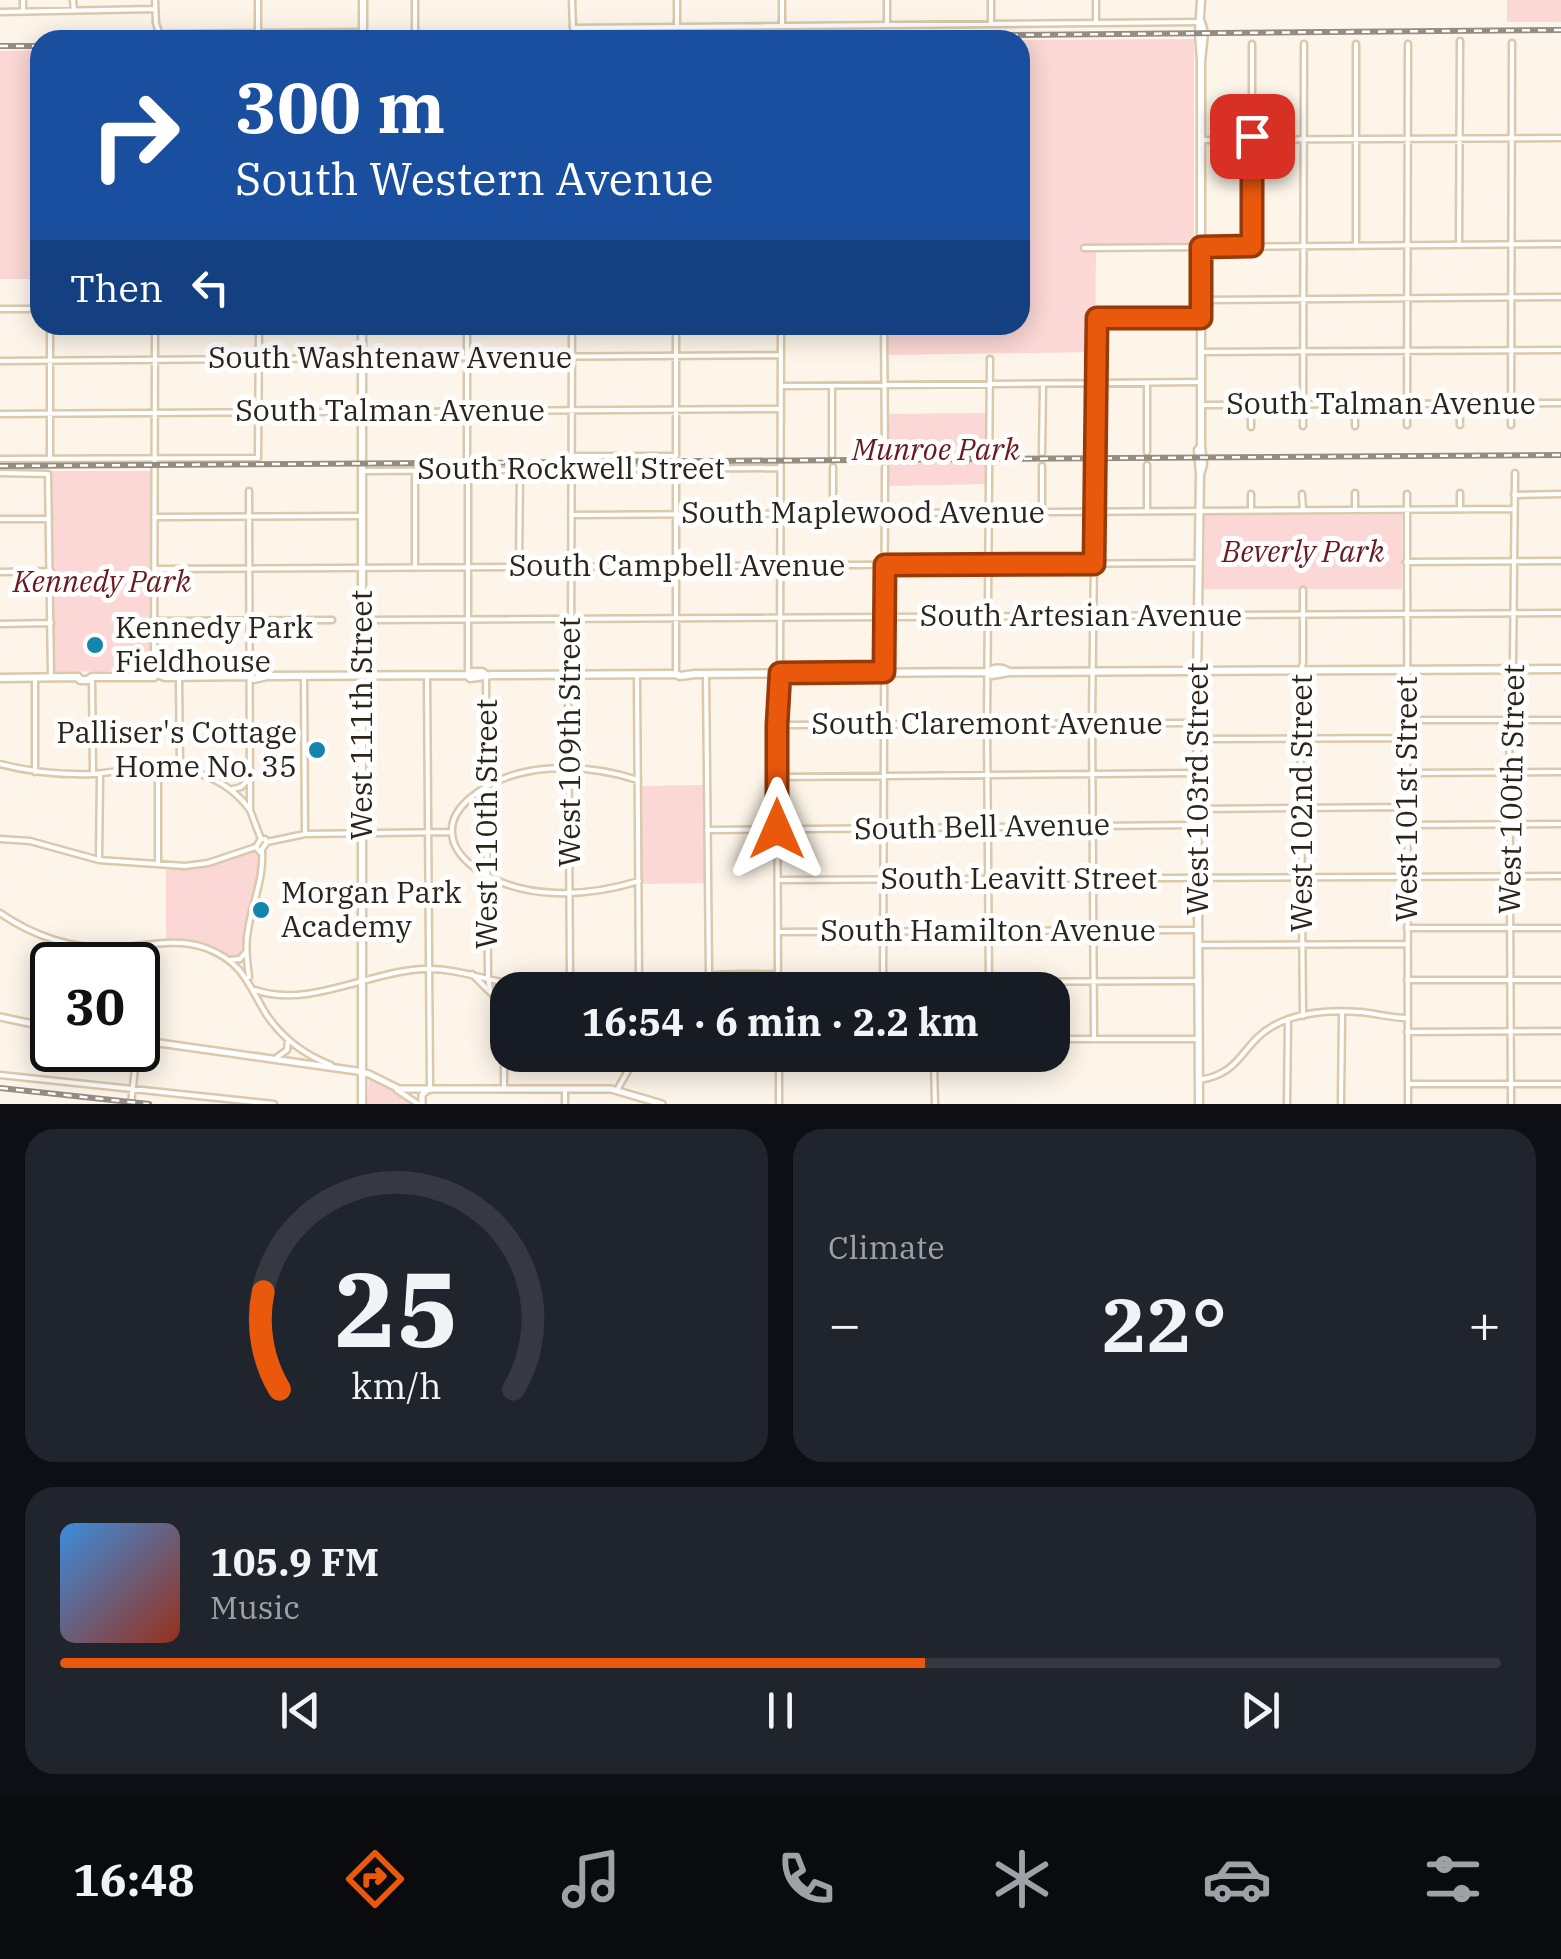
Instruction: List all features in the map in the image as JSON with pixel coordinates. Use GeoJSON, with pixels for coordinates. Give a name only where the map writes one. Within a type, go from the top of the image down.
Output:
{"type":"FeatureCollection","features":[{"type":"Feature","properties":{"kind":"main road"},"geometry":{"type":"LineString","coordinates":[[363,0],[363,30]]}},
{"type":"Feature","properties":{"kind":"main road","name":"West 103rd Street"},"geometry":{"type":"LineString","coordinates":[[1199,1104],[1197,670],[1203,464],[1204,33],[1201,0]]}},
{"type":"Feature","properties":{"kind":"main road","name":"West 111th Street"},"geometry":{"type":"LineString","coordinates":[[362,335],[362,1104]]}},
{"type":"Feature","properties":{"kind":"main road"},"geometry":{"type":"LineString","coordinates":[[0,678],[88,680],[158,674],[254,679],[426,675],[482,678],[570,674],[1561,668]]}},
{"type":"Feature","properties":{"kind":"street"},"geometry":{"type":"LineString","coordinates":[[23,0],[23,12]]}},
{"type":"Feature","properties":{"kind":"street"},"geometry":{"type":"LineString","coordinates":[[74,0],[74,10]]}},
{"type":"Feature","properties":{"kind":"street"},"geometry":{"type":"LineString","coordinates":[[124,0],[124,10]]}},
{"type":"Feature","properties":{"kind":"street"},"geometry":{"type":"LineString","coordinates":[[155,0],[158,30]]}},
{"type":"Feature","properties":{"kind":"street"},"geometry":{"type":"LineString","coordinates":[[258,0],[258,30]]}},
{"type":"Feature","properties":{"kind":"street"},"geometry":{"type":"LineString","coordinates":[[415,0],[415,30]]}},
{"type":"Feature","properties":{"kind":"street"},"geometry":{"type":"LineString","coordinates":[[572,0],[573,28],[1201,22]]}},
{"type":"Feature","properties":{"kind":"street"},"geometry":{"type":"LineString","coordinates":[[677,0],[677,27]]}},
{"type":"Feature","properties":{"kind":"street"},"geometry":{"type":"LineString","coordinates":[[782,0],[782,26]]}},
{"type":"Feature","properties":{"kind":"street"},"geometry":{"type":"LineString","coordinates":[[887,0],[887,25]]}},
{"type":"Feature","properties":{"kind":"street"},"geometry":{"type":"LineString","coordinates":[[991,0],[991,24]]}},
{"type":"Feature","properties":{"kind":"street"},"geometry":{"type":"LineString","coordinates":[[1096,0],[1096,23]]}},
{"type":"Feature","properties":{"kind":"street"},"geometry":{"type":"LineString","coordinates":[[0,12],[155,9]]}},
{"type":"Feature","properties":{"kind":"street"},"geometry":{"type":"LineString","coordinates":[[1460,42],[1460,245]]}},
{"type":"Feature","properties":{"kind":"street"},"geometry":{"type":"LineString","coordinates":[[1511,425],[1512,43]]}},
{"type":"Feature","properties":{"kind":"street"},"geometry":{"type":"LineString","coordinates":[[1252,44],[1252,246]]}},
{"type":"Feature","properties":{"kind":"street"},"geometry":{"type":"LineString","coordinates":[[1303,426],[1304,44]]}},
{"type":"Feature","properties":{"kind":"street"},"geometry":{"type":"LineString","coordinates":[[1356,44],[1356,246]]}},
{"type":"Feature","properties":{"kind":"street"},"geometry":{"type":"LineString","coordinates":[[1407,425],[1408,44]]}},
{"type":"Feature","properties":{"kind":"street"},"geometry":{"type":"LineString","coordinates":[[1201,140],[1561,138]]}},
{"type":"Feature","properties":{"kind":"street"},"geometry":{"type":"LineString","coordinates":[[1084,248],[1561,244]]}},
{"type":"Feature","properties":{"kind":"street"},"geometry":{"type":"LineString","coordinates":[[1201,300],[1561,297]]}},
{"type":"Feature","properties":{"kind":"street"},"geometry":{"type":"LineString","coordinates":[[0,309],[30,309]]}},
{"type":"Feature","properties":{"kind":"street"},"geometry":{"type":"LineString","coordinates":[[1094,1039],[1092,723],[1097,318],[1201,318]]}},
{"type":"Feature","properties":{"kind":"street"},"geometry":{"type":"LineString","coordinates":[[50,335],[50,459]]}},
{"type":"Feature","properties":{"kind":"street"},"geometry":{"type":"LineString","coordinates":[[154,677],[155,335]]}},
{"type":"Feature","properties":{"kind":"street"},"geometry":{"type":"LineString","coordinates":[[0,459],[258,458],[258,335]]}},
{"type":"Feature","properties":{"kind":"street"},"geometry":{"type":"LineString","coordinates":[[467,335],[467,457]]}},
{"type":"Feature","properties":{"kind":"street","name":"West 109th Street"},"geometry":{"type":"LineString","coordinates":[[570,972],[572,335]]}},
{"type":"Feature","properties":{"kind":"street"},"geometry":{"type":"LineString","coordinates":[[676,335],[676,409]]}},
{"type":"Feature","properties":{"kind":"street"},"geometry":{"type":"LineString","coordinates":[[778,972],[781,335]]}},
{"type":"Feature","properties":{"kind":"street"},"geometry":{"type":"LineString","coordinates":[[884,335],[884,455]]}},
{"type":"Feature","properties":{"kind":"street"},"geometry":{"type":"LineString","coordinates":[[1201,352],[1561,350]]}},
{"type":"Feature","properties":{"kind":"street","name":"South Washtenaw Avenue"},"geometry":{"type":"LineString","coordinates":[[0,361],[781,356]]}},
{"type":"Feature","properties":{"kind":"street"},"geometry":{"type":"LineString","coordinates":[[989,972],[990,359]]}},
{"type":"Feature","properties":{"kind":"street","name":"South Talman Avenue"},"geometry":{"type":"LineString","coordinates":[[780,386],[1201,382]]}},
{"type":"Feature","properties":{"kind":"street"},"geometry":{"type":"LineString","coordinates":[[1147,383],[1147,452]]}},
{"type":"Feature","properties":{"kind":"street"},"geometry":{"type":"LineString","coordinates":[[1042,384],[1042,452]]}},
{"type":"Feature","properties":{"kind":"street"},"geometry":{"type":"LineString","coordinates":[[832,386],[832,455]]}},
{"type":"Feature","properties":{"kind":"street"},"geometry":{"type":"LineString","coordinates":[[1459,403],[1460,424]]}},
{"type":"Feature","properties":{"kind":"street","name":"South Talman Avenue"},"geometry":{"type":"LineString","coordinates":[[1201,405],[1561,403]]}},
{"type":"Feature","properties":{"kind":"street"},"geometry":{"type":"LineString","coordinates":[[1355,404],[1355,426]]}},
{"type":"Feature","properties":{"kind":"street"},"geometry":{"type":"LineString","coordinates":[[1251,405],[1251,426]]}},
{"type":"Feature","properties":{"kind":"street","name":"South Rockwell Street"},"geometry":{"type":"LineString","coordinates":[[572,456],[676,456],[676,409]]}},
{"type":"Feature","properties":{"kind":"street","name":"South Talman Avenue"},"geometry":{"type":"LineString","coordinates":[[0,414],[780,409]]}},
{"type":"Feature","properties":{"kind":"street"},"geometry":{"type":"LineString","coordinates":[[1146,465],[1146,512]]}},
{"type":"Feature","properties":{"kind":"street"},"geometry":{"type":"LineString","coordinates":[[1042,466],[1042,512]]}},
{"type":"Feature","properties":{"kind":"street"},"geometry":{"type":"LineString","coordinates":[[833,467],[833,513]]}},
{"type":"Feature","properties":{"kind":"street"},"geometry":{"type":"LineString","coordinates":[[884,972],[885,467]]}},
{"type":"Feature","properties":{"kind":"street"},"geometry":{"type":"LineString","coordinates":[[676,468],[676,674]]}},
{"type":"Feature","properties":{"kind":"street","name":"South Rockwell Street"},"geometry":{"type":"LineString","coordinates":[[362,471],[780,468]]}},
{"type":"Feature","properties":{"kind":"street"},"geometry":{"type":"LineString","coordinates":[[415,470],[415,568]]}},
{"type":"Feature","properties":{"kind":"street","name":"West 110th Street"},"geometry":{"type":"LineString","coordinates":[[468,470],[468,675]]}},
{"type":"Feature","properties":{"kind":"street"},"geometry":{"type":"LineString","coordinates":[[519,568],[520,470]]}},
{"type":"Feature","properties":{"kind":"street"},"geometry":{"type":"LineString","coordinates":[[0,473],[48,474],[50,677]]}},
{"type":"Feature","properties":{"kind":"street","name":"West 100th Street"},"geometry":{"type":"LineString","coordinates":[[1511,1104],[1509,720],[1515,474]]}},
{"type":"Feature","properties":{"kind":"street"},"geometry":{"type":"LineString","coordinates":[[249,491],[250,810],[261,839]]}},
{"type":"Feature","properties":{"kind":"street"},"geometry":{"type":"LineString","coordinates":[[1354,493],[1354,510]]}},
{"type":"Feature","properties":{"kind":"street"},"geometry":{"type":"LineString","coordinates":[[1460,493],[1460,509]]}},
{"type":"Feature","properties":{"kind":"street"},"geometry":{"type":"LineString","coordinates":[[1250,511],[1251,494]]}},
{"type":"Feature","properties":{"kind":"street"},"geometry":{"type":"LineString","coordinates":[[1302,494],[1302,510]]}},
{"type":"Feature","properties":{"kind":"street","name":"West 101st Street"},"geometry":{"type":"LineString","coordinates":[[1406,494],[1408,1104]]}},
{"type":"Feature","properties":{"kind":"street"},"geometry":{"type":"LineString","coordinates":[[1514,495],[1561,494]]}},
{"type":"Feature","properties":{"kind":"street","name":"South Maplewood Avenue"},"geometry":{"type":"LineString","coordinates":[[572,515],[1514,509]]}},
{"type":"Feature","properties":{"kind":"street"},"geometry":{"type":"LineString","coordinates":[[154,517],[362,516]]}},
{"type":"Feature","properties":{"kind":"street"},"geometry":{"type":"LineString","coordinates":[[0,519],[49,519]]}},
{"type":"Feature","properties":{"kind":"street"},"geometry":{"type":"LineString","coordinates":[[1406,562],[1561,561]]}},
{"type":"Feature","properties":{"kind":"street","name":"South Campbell Avenue"},"geometry":{"type":"LineString","coordinates":[[154,570],[1199,563]]}},
{"type":"Feature","properties":{"kind":"street"},"geometry":{"type":"LineString","coordinates":[[0,572],[50,572]]}},
{"type":"Feature","properties":{"kind":"street","name":"West 102nd Street"},"geometry":{"type":"LineString","coordinates":[[1302,590],[1303,1016]]}},
{"type":"Feature","properties":{"kind":"street","name":"South Artesian Avenue"},"geometry":{"type":"LineString","coordinates":[[362,620],[1561,613]]}},
{"type":"Feature","properties":{"kind":"street"},"geometry":{"type":"LineString","coordinates":[[154,622],[332,620]]}},
{"type":"Feature","properties":{"kind":"street"},"geometry":{"type":"LineString","coordinates":[[0,624],[50,623]]}},
{"type":"Feature","properties":{"kind":"street"},"geometry":{"type":"LineString","coordinates":[[637,674],[639,972]]}},
{"type":"Feature","properties":{"kind":"street"},"geometry":{"type":"LineString","coordinates":[[706,674],[709,972]]}},
{"type":"Feature","properties":{"kind":"street"},"geometry":{"type":"LineString","coordinates":[[160,1043],[362,1072],[420,1104],[428,1090],[426,675]]}},
{"type":"Feature","properties":{"kind":"street","name":"West 110th Street"},"geometry":{"type":"LineString","coordinates":[[486,675],[490,985]]}},
{"type":"Feature","properties":{"kind":"street"},"geometry":{"type":"LineString","coordinates":[[180,676],[180,768]]}},
{"type":"Feature","properties":{"kind":"street"},"geometry":{"type":"LineString","coordinates":[[304,676],[305,834]]}},
{"type":"Feature","properties":{"kind":"street"},"geometry":{"type":"LineString","coordinates":[[35,677],[36,772]]}},
{"type":"Feature","properties":{"kind":"street"},"geometry":{"type":"LineString","coordinates":[[92,677],[100,860]]}},
{"type":"Feature","properties":{"kind":"street"},"geometry":{"type":"LineString","coordinates":[[1406,720],[1561,720]]}},
{"type":"Feature","properties":{"kind":"street","name":"South Claremont Avenue"},"geometry":{"type":"LineString","coordinates":[[777,725],[1197,722]]}},
{"type":"Feature","properties":{"kind":"street"},"geometry":{"type":"LineString","coordinates":[[1197,738],[1406,738]]}},
{"type":"Feature","properties":{"kind":"street"},"geometry":{"type":"LineString","coordinates":[[0,764],[36,772],[96,774],[180,768],[231,789],[250,810]]}},
{"type":"Feature","properties":{"kind":"street"},"geometry":{"type":"LineString","coordinates":[[158,767],[158,864]]}},
{"type":"Feature","properties":{"kind":"street"},"geometry":{"type":"LineString","coordinates":[[638,780],[606,771],[532,771],[487,786],[462,806],[452,832],[460,853],[470,864],[488,876],[530,890],[570,893],[614,888],[639,880]]}},
{"type":"Feature","properties":{"kind":"street"},"geometry":{"type":"LineString","coordinates":[[1406,773],[1561,772]]}},
{"type":"Feature","properties":{"kind":"street"},"geometry":{"type":"LineString","coordinates":[[777,777],[1198,774]]}},
{"type":"Feature","properties":{"kind":"street"},"geometry":{"type":"LineString","coordinates":[[231,789],[242,788],[249,779]]}},
{"type":"Feature","properties":{"kind":"street"},"geometry":{"type":"LineString","coordinates":[[1198,809],[1406,807]]}},
{"type":"Feature","properties":{"kind":"street"},"geometry":{"type":"LineString","coordinates":[[1406,825],[1561,824]]}},
{"type":"Feature","properties":{"kind":"street","name":"South Bell Avenue"},"geometry":{"type":"LineString","coordinates":[[707,830],[1198,826]]}},
{"type":"Feature","properties":{"kind":"street"},"geometry":{"type":"LineString","coordinates":[[267,842],[305,834],[452,832]]}},
{"type":"Feature","properties":{"kind":"street"},"geometry":{"type":"LineString","coordinates":[[0,839],[30,842],[100,860],[185,866],[208,863],[256,847],[261,839]]}},
{"type":"Feature","properties":{"kind":"street"},"geometry":{"type":"LineString","coordinates":[[261,839],[267,842]]}},
{"type":"Feature","properties":{"kind":"street"},"geometry":{"type":"LineString","coordinates":[[250,982],[248,928],[267,842]]}},
{"type":"Feature","properties":{"kind":"street"},"geometry":{"type":"LineString","coordinates":[[256,847],[262,852]]}},
{"type":"Feature","properties":{"kind":"street","name":"South Leavitt Street"},"geometry":{"type":"LineString","coordinates":[[778,880],[1561,876]]}},
{"type":"Feature","properties":{"kind":"street"},"geometry":{"type":"LineString","coordinates":[[0,912],[33,932],[74,944],[100,948],[190,944],[208,949],[230,960],[250,982],[264,1010],[288,1039],[315,1058],[341,1068]]}},
{"type":"Feature","properties":{"kind":"street"},"geometry":{"type":"LineString","coordinates":[[1407,928],[1561,928]]}},
{"type":"Feature","properties":{"kind":"street","name":"South Hamilton Avenue"},"geometry":{"type":"LineString","coordinates":[[778,932],[1198,930]]}},
{"type":"Feature","properties":{"kind":"street"},"geometry":{"type":"LineString","coordinates":[[1198,944],[1407,944]]}},
{"type":"Feature","properties":{"kind":"street"},"geometry":{"type":"LineString","coordinates":[[230,960],[240,959],[246,952]]}},
{"type":"Feature","properties":{"kind":"street"},"geometry":{"type":"LineString","coordinates":[[255,990],[274,994],[318,992],[403,971],[429,969],[488,978]]}},
{"type":"Feature","properties":{"kind":"street"},"geometry":{"type":"LineString","coordinates":[[471,974],[490,993]]}},
{"type":"Feature","properties":{"kind":"street"},"geometry":{"type":"LineString","coordinates":[[1407,980],[1561,980]]}},
{"type":"Feature","properties":{"kind":"street"},"geometry":{"type":"LineString","coordinates":[[1070,982],[1198,981]]}},
{"type":"Feature","properties":{"kind":"street"},"geometry":{"type":"LineString","coordinates":[[264,1010],[274,994]]}},
{"type":"Feature","properties":{"kind":"street"},"geometry":{"type":"LineString","coordinates":[[1341,1104],[1342,1012]]}},
{"type":"Feature","properties":{"kind":"street"},"geometry":{"type":"LineString","coordinates":[[1199,1080],[1229,1070],[1259,1036],[1288,1020],[1342,1012],[1407,1018]]}},
{"type":"Feature","properties":{"kind":"street"},"geometry":{"type":"LineString","coordinates":[[0,1017],[30,1023]]}},
{"type":"Feature","properties":{"kind":"street"},"geometry":{"type":"LineString","coordinates":[[1287,1104],[1288,1020]]}},
{"type":"Feature","properties":{"kind":"street"},"geometry":{"type":"LineString","coordinates":[[1407,1032],[1561,1032]]}},
{"type":"Feature","properties":{"kind":"street"},"geometry":{"type":"LineString","coordinates":[[1070,1040],[1199,1038]]}},
{"type":"Feature","properties":{"kind":"street"},"geometry":{"type":"LineString","coordinates":[[275,1059],[285,1053],[288,1039]]}},
{"type":"Feature","properties":{"kind":"street"},"geometry":{"type":"LineString","coordinates":[[131,1104],[135,1072]]}},
{"type":"Feature","properties":{"kind":"street","name":"West 110th Street"},"geometry":{"type":"LineString","coordinates":[[504,1072],[504,1089]]}},
{"type":"Feature","properties":{"kind":"street"},"geometry":{"type":"LineString","coordinates":[[617,1090],[627,1072]]}},
{"type":"Feature","properties":{"kind":"street"},"geometry":{"type":"LineString","coordinates":[[779,1072],[779,1104]]}},
{"type":"Feature","properties":{"kind":"street"},"geometry":{"type":"LineString","coordinates":[[934,1072],[935,1104]]}},
{"type":"Feature","properties":{"kind":"street"},"geometry":{"type":"LineString","coordinates":[[0,1074],[274,1104]]}},
{"type":"Feature","properties":{"kind":"street"},"geometry":{"type":"LineString","coordinates":[[1408,1084],[1561,1084]]}},
{"type":"Feature","properties":{"kind":"street"},"geometry":{"type":"LineString","coordinates":[[394,1088],[617,1090],[662,1104]]}},
{"type":"Feature","properties":{"kind":"street"},"geometry":{"type":"LineString","coordinates":[[565,1090],[565,1104]]}},
{"type":"Feature","properties":{"kind":"green space"},"geometry":{"type":"Polygon","coordinates":[[[1507,0],[1561,0],[1561,22],[1507,22],[1507,0]]]}},
{"type":"Feature","properties":{"kind":"green space"},"geometry":{"type":"Polygon","coordinates":[[[1194,39],[1194,246],[1096,247],[1095,352],[885,355],[885,335],[1030,335],[1030,40],[1194,39]]]}},
{"type":"Feature","properties":{"kind":"green space"},"geometry":{"type":"Polygon","coordinates":[[[30,50],[30,279],[0,279],[0,51],[30,50]]]}},
{"type":"Feature","properties":{"kind":"green space","name":"Munroe Park"},"geometry":{"type":"Polygon","coordinates":[[[985,413],[985,484],[888,486],[888,414],[985,413]]]}},
{"type":"Feature","properties":{"kind":"green space","name":"Kennedy Park"},"geometry":{"type":"Polygon","coordinates":[[[50,471],[151,471],[151,671],[52,672],[50,471]]]}},
{"type":"Feature","properties":{"kind":"green space","name":"Beverly Park"},"geometry":{"type":"Polygon","coordinates":[[[1402,514],[1402,589],[1204,589],[1205,515],[1402,514]]]}},
{"type":"Feature","properties":{"kind":"green space"},"geometry":{"type":"Polygon","coordinates":[[[705,785],[706,883],[641,884],[640,786],[705,785]]]}},
{"type":"Feature","properties":{"kind":"green space"},"geometry":{"type":"Polygon","coordinates":[[[248,852],[259,857],[259,865],[240,955],[232,958],[200,944],[166,941],[166,867],[198,867],[248,852]]]}},
{"type":"Feature","properties":{"kind":"green space"},"geometry":{"type":"Polygon","coordinates":[[[369,1078],[393,1090],[414,1104],[367,1104],[369,1078]]]}},
{"type":"Feature","properties":{"kind":"railway"},"geometry":{"type":"LineString","coordinates":[[1030,35],[1561,30]]}},
{"type":"Feature","properties":{"kind":"railway"},"geometry":{"type":"LineString","coordinates":[[0,46],[30,46]]}},
{"type":"Feature","properties":{"kind":"railway"},"geometry":{"type":"LineString","coordinates":[[0,466],[1561,455]]}},
{"type":"Feature","properties":{"kind":"railway"},"geometry":{"type":"LineString","coordinates":[[0,1088],[149,1104]]}},
{"type":"Feature","properties":{"kind":"place","name":"Kennedy Park Fieldhouse"},"geometry":{"type":"Point","coordinates":[95,645]}},
{"type":"Feature","properties":{"kind":"place","name":"Palliser's Cottage Home No. 35"},"geometry":{"type":"Point","coordinates":[317,750]}},
{"type":"Feature","properties":{"kind":"place","name":"Morgan Park Academy"},"geometry":{"type":"Point","coordinates":[261,910]}},
{"type":"Feature","properties":{"kind":"route"},"geometry":{"type":"LineString","coordinates":[[777,829],[780,673],[884,672],[885,565],[1094,564],[1097,318],[1201,318],[1201,247],[1252,246],[1252,136]]}}]}
